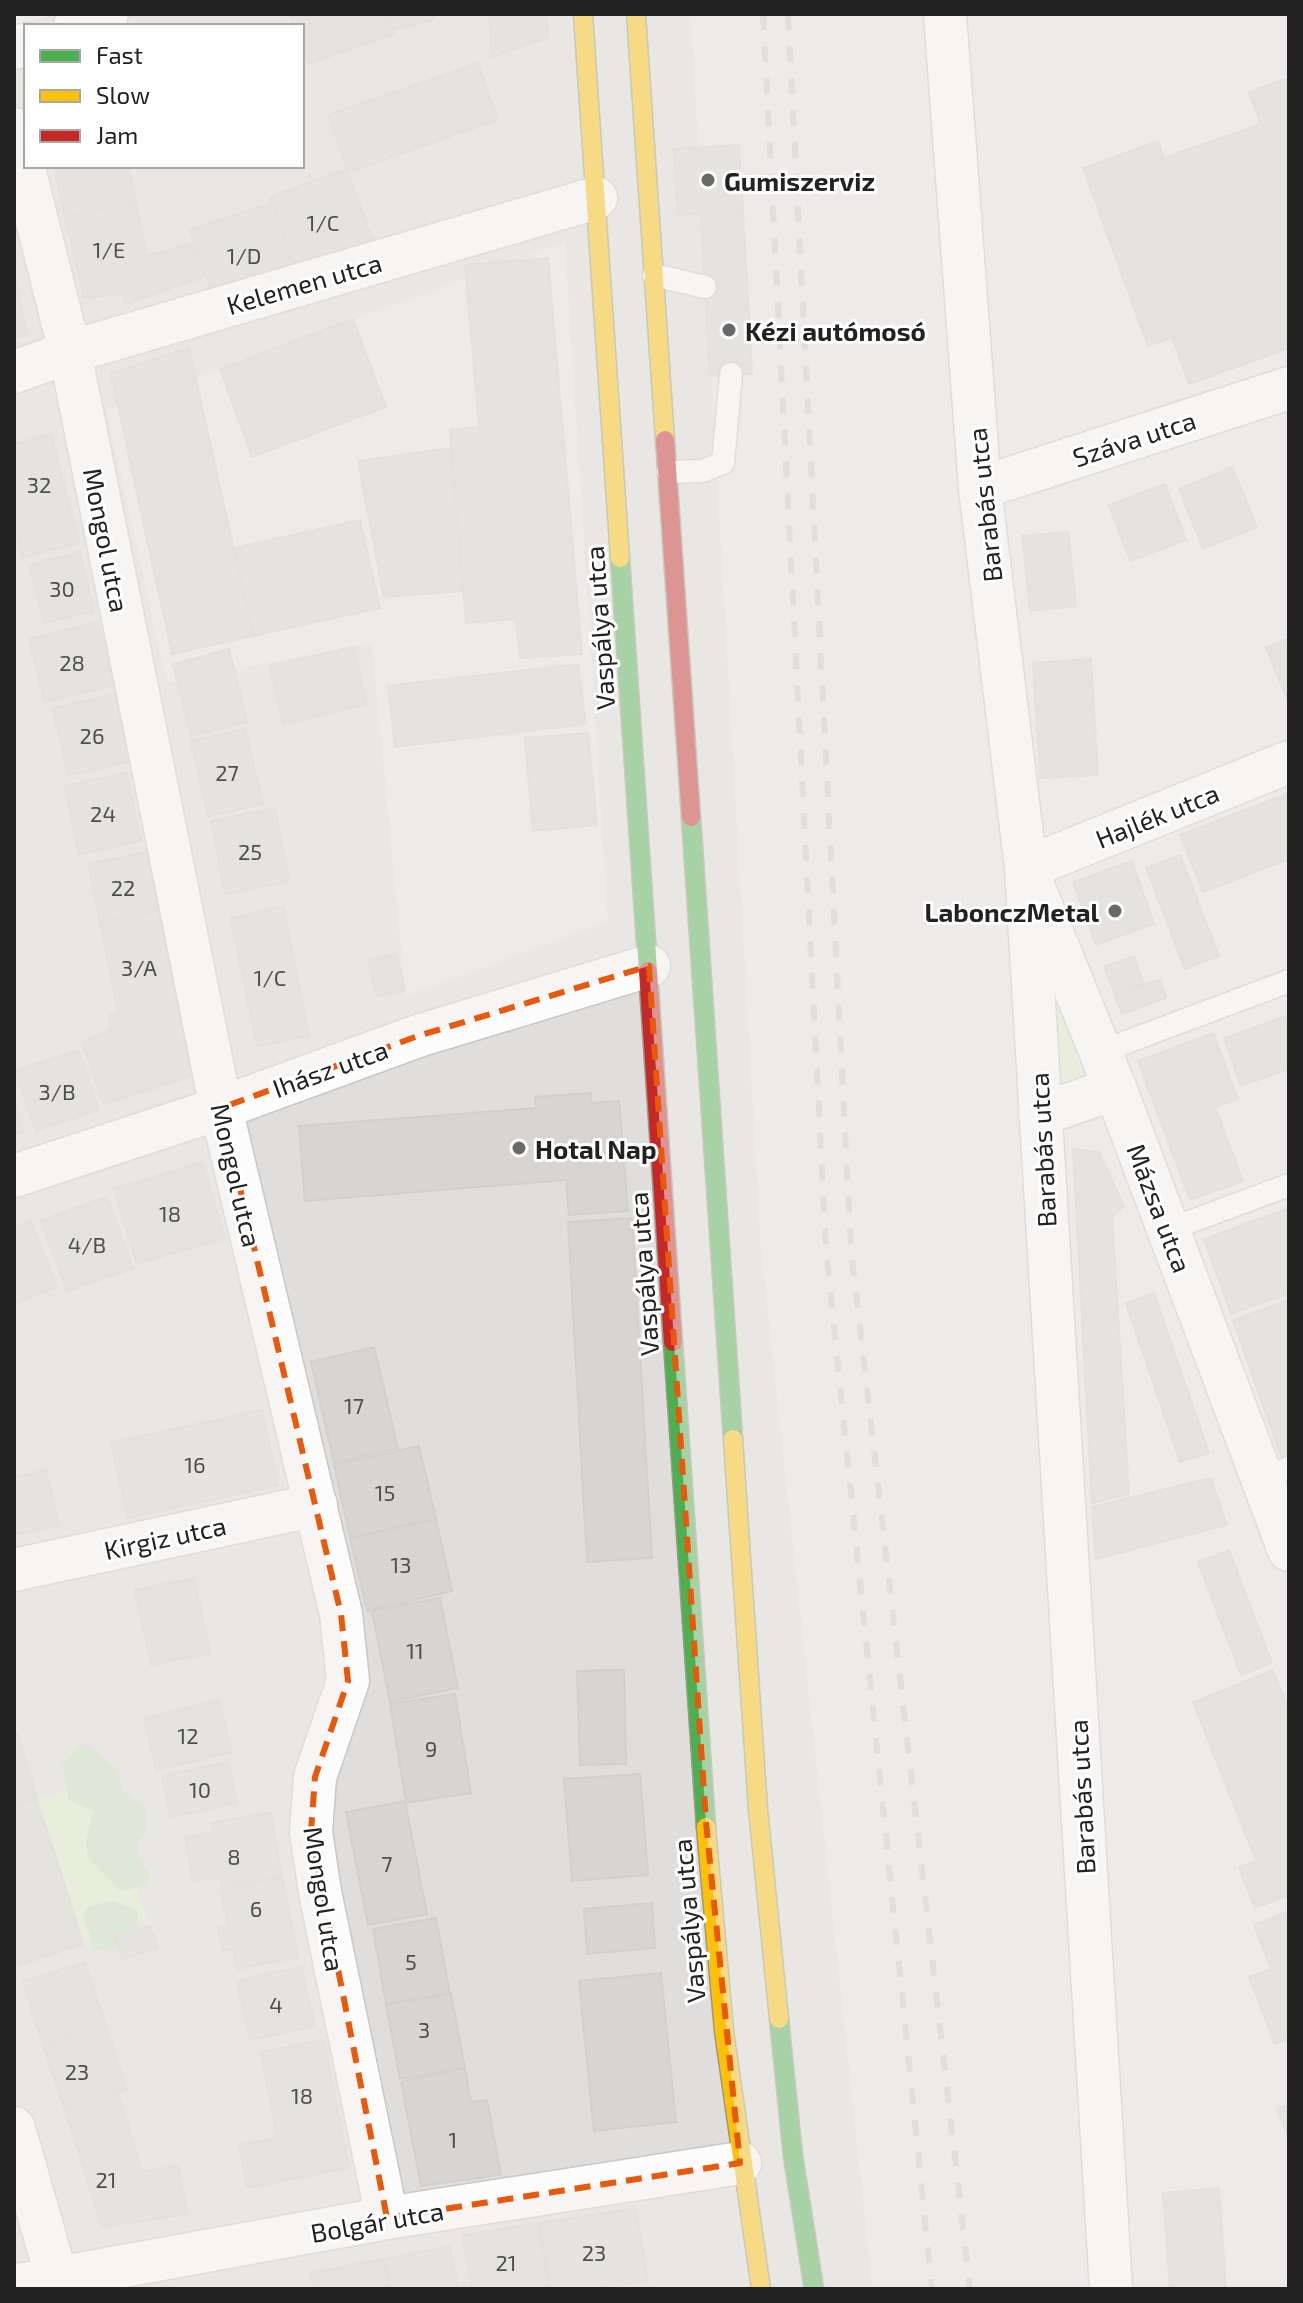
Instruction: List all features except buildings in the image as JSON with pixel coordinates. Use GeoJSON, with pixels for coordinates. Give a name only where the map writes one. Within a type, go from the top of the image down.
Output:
{"type":"FeatureCollection","features":[{"type":"Feature","properties":{"kind":"main road","name":"Vaspálya utca"},"geometry":{"type":"LineString","coordinates":[[583,14],[622,195],[654,275],[758,1809],[770,2160],[761,2289]]}},
{"type":"Feature","properties":{"kind":"main road","name":"Vaspálya utca"},"geometry":{"type":"LineString","coordinates":[[636,14],[622,195],[706,1822],[724,2031],[814,2289]]}},
{"type":"Feature","properties":{"kind":"main road"},"geometry":{"type":"LineString","coordinates":[[662,965],[702,962]]}},
{"type":"Feature","properties":{"kind":"street"},"geometry":{"type":"LineString","coordinates":[[80,24],[107,14]]}},
{"type":"Feature","properties":{"kind":"street","name":"Barabás utca"},"geometry":{"type":"LineString","coordinates":[[945,14],[980,488],[1026,868],[1111,2289]]}},
{"type":"Feature","properties":{"kind":"street","name":"Mongol utca"},"geometry":{"type":"LineString","coordinates":[[14,129],[70,352],[221,1108],[341,1614],[348,1681],[315,1777],[311,1832],[320,1892],[387,2218]]}},
{"type":"Feature","properties":{"kind":"street","name":"Kelemen utca"},"geometry":{"type":"LineString","coordinates":[[14,372],[70,352],[622,195]]}},
{"type":"Feature","properties":{"kind":"street","name":"Száva utca"},"geometry":{"type":"LineString","coordinates":[[980,488],[1289,388]]}},
{"type":"Feature","properties":{"kind":"street","name":"Hajlék utca"},"geometry":{"type":"LineString","coordinates":[[1026,868],[1289,762]]}},
{"type":"Feature","properties":{"kind":"street","name":"Mázsa utca"},"geometry":{"type":"LineString","coordinates":[[1026,868],[1108,1070],[1168,1230],[1276,1474],[1289,1550]]}},
{"type":"Feature","properties":{"kind":"street","name":"Ihász utca"},"geometry":{"type":"LineString","coordinates":[[14,1176],[221,1108],[418,1036],[662,965]]}},
{"type":"Feature","properties":{"kind":"street"},"geometry":{"type":"LineString","coordinates":[[1040,1115],[1108,1070]]}},
{"type":"Feature","properties":{"kind":"street","name":"Kirgiz utca"},"geometry":{"type":"LineString","coordinates":[[14,1570],[316,1505]]}},
{"type":"Feature","properties":{"kind":"street"},"geometry":{"type":"LineString","coordinates":[[14,2128],[60,2284]]}},
{"type":"Feature","properties":{"kind":"street","name":"Bolgár utca"},"geometry":{"type":"LineString","coordinates":[[14,2286],[60,2284],[387,2218],[770,2160]]}},
{"type":"Feature","properties":{"kind":"lane"},"geometry":{"type":"LineString","coordinates":[[654,275],[705,287]]}},
{"type":"Feature","properties":{"kind":"lane"},"geometry":{"type":"LineString","coordinates":[[668,472],[702,471],[723,463],[731,374]]}},
{"type":"Feature","properties":{"kind":"lane"},"geometry":{"type":"LineString","coordinates":[[1108,1070],[1289,981]]}},
{"type":"Feature","properties":{"kind":"lane"},"geometry":{"type":"LineString","coordinates":[[1168,1230],[1289,1185]]}},
{"type":"Feature","properties":{"kind":"highlighted area"},"geometry":{"type":"Polygon","coordinates":[[[649,966],[706,1822],[740,2163],[387,2218],[311,1832],[315,1777],[348,1681],[341,1614],[221,1108],[418,1036],[649,966]]]}},
{"type":"Feature","properties":{"kind":"shaded area"},"geometry":{"type":"Polygon","coordinates":[[[53,14],[691,14],[761,1246],[873,2289],[14,2289],[14,27],[53,14]],[[565,243],[107,409],[167,683],[372,642],[406,996],[565,243]]]}},
{"type":"Feature","properties":{"kind":"shaded area"},"geometry":{"type":"Polygon","coordinates":[[[691,14],[1289,14],[1289,2289],[873,2289],[761,1246],[691,14]]]}},
{"type":"Feature","properties":{"kind":"shaded area"},"geometry":{"type":"Polygon","coordinates":[[[565,243],[608,921],[406,996],[372,642],[167,683],[106,409],[565,243]]]}},
{"type":"Feature","properties":{"kind":"green space"},"geometry":{"type":"Polygon","coordinates":[[[1055,982],[1090,1080],[1053,1090],[1055,982]]]}},
{"type":"Feature","properties":{"kind":"green space"},"geometry":{"type":"Polygon","coordinates":[[[82,1743],[114,1767],[123,1791],[147,1808],[146,1833],[137,1844],[137,1856],[151,1875],[143,1886],[121,1892],[87,1856],[86,1839],[94,1811],[69,1800],[62,1765],[82,1743]]]}},
{"type":"Feature","properties":{"kind":"green space"},"geometry":{"type":"Polygon","coordinates":[[[101,1779],[147,1921],[84,1941],[39,1800],[101,1779]]]}},
{"type":"Feature","properties":{"kind":"green space"},"geometry":{"type":"Polygon","coordinates":[[[111,1901],[137,1909],[139,1938],[128,1947],[94,1950],[83,1914],[89,1906],[111,1901]]]}},
{"type":"Feature","properties":{"kind":"railway"},"geometry":{"type":"LineString","coordinates":[[763,14],[826,1248],[932,2289]]}},
{"type":"Feature","properties":{"kind":"railway"},"geometry":{"type":"LineString","coordinates":[[788,14],[851,1249],[970,2289]]}},
{"type":"Feature","properties":{"kind":"traffic: fast"},"geometry":{"type":"LineString","coordinates":[[620,558],[648,971]]}},
{"type":"Feature","properties":{"kind":"traffic: fast"},"geometry":{"type":"LineString","coordinates":[[691,817],[733,1439]]}},
{"type":"Feature","properties":{"kind":"traffic: fast"},"geometry":{"type":"LineString","coordinates":[[673,1342],[706,1827]]}},
{"type":"Feature","properties":{"kind":"traffic: fast"},"geometry":{"type":"LineString","coordinates":[[779,2019],[793,2156],[814,2289]]}},
{"type":"Feature","properties":{"kind":"traffic: slow"},"geometry":{"type":"LineString","coordinates":[[583,14],[620,558]]}},
{"type":"Feature","properties":{"kind":"traffic: slow"},"geometry":{"type":"LineString","coordinates":[[636,14],[665,440]]}},
{"type":"Feature","properties":{"kind":"traffic: slow"},"geometry":{"type":"LineString","coordinates":[[733,1439],[758,1809],[779,2019]]}},
{"type":"Feature","properties":{"kind":"traffic: slow"},"geometry":{"type":"LineString","coordinates":[[706,1827],[724,2031],[761,2289]]}},
{"type":"Feature","properties":{"kind":"traffic: jam"},"geometry":{"type":"LineString","coordinates":[[665,440],[691,817]]}},
{"type":"Feature","properties":{"kind":"traffic: jam"},"geometry":{"type":"LineString","coordinates":[[648,971],[673,1342]]}},
{"type":"Feature","properties":{"kind":"place","name":"Gumiszerviz"},"geometry":{"type":"Point","coordinates":[708,180]}},
{"type":"Feature","properties":{"kind":"place","name":"Kézi autómosó"},"geometry":{"type":"Point","coordinates":[729,330]}},
{"type":"Feature","properties":{"kind":"place","name":"LabonczMetal"},"geometry":{"type":"Point","coordinates":[1115,911]}},
{"type":"Feature","properties":{"kind":"place","name":"Hotal Nap"},"geometry":{"type":"Point","coordinates":[519,1148]}}]}
